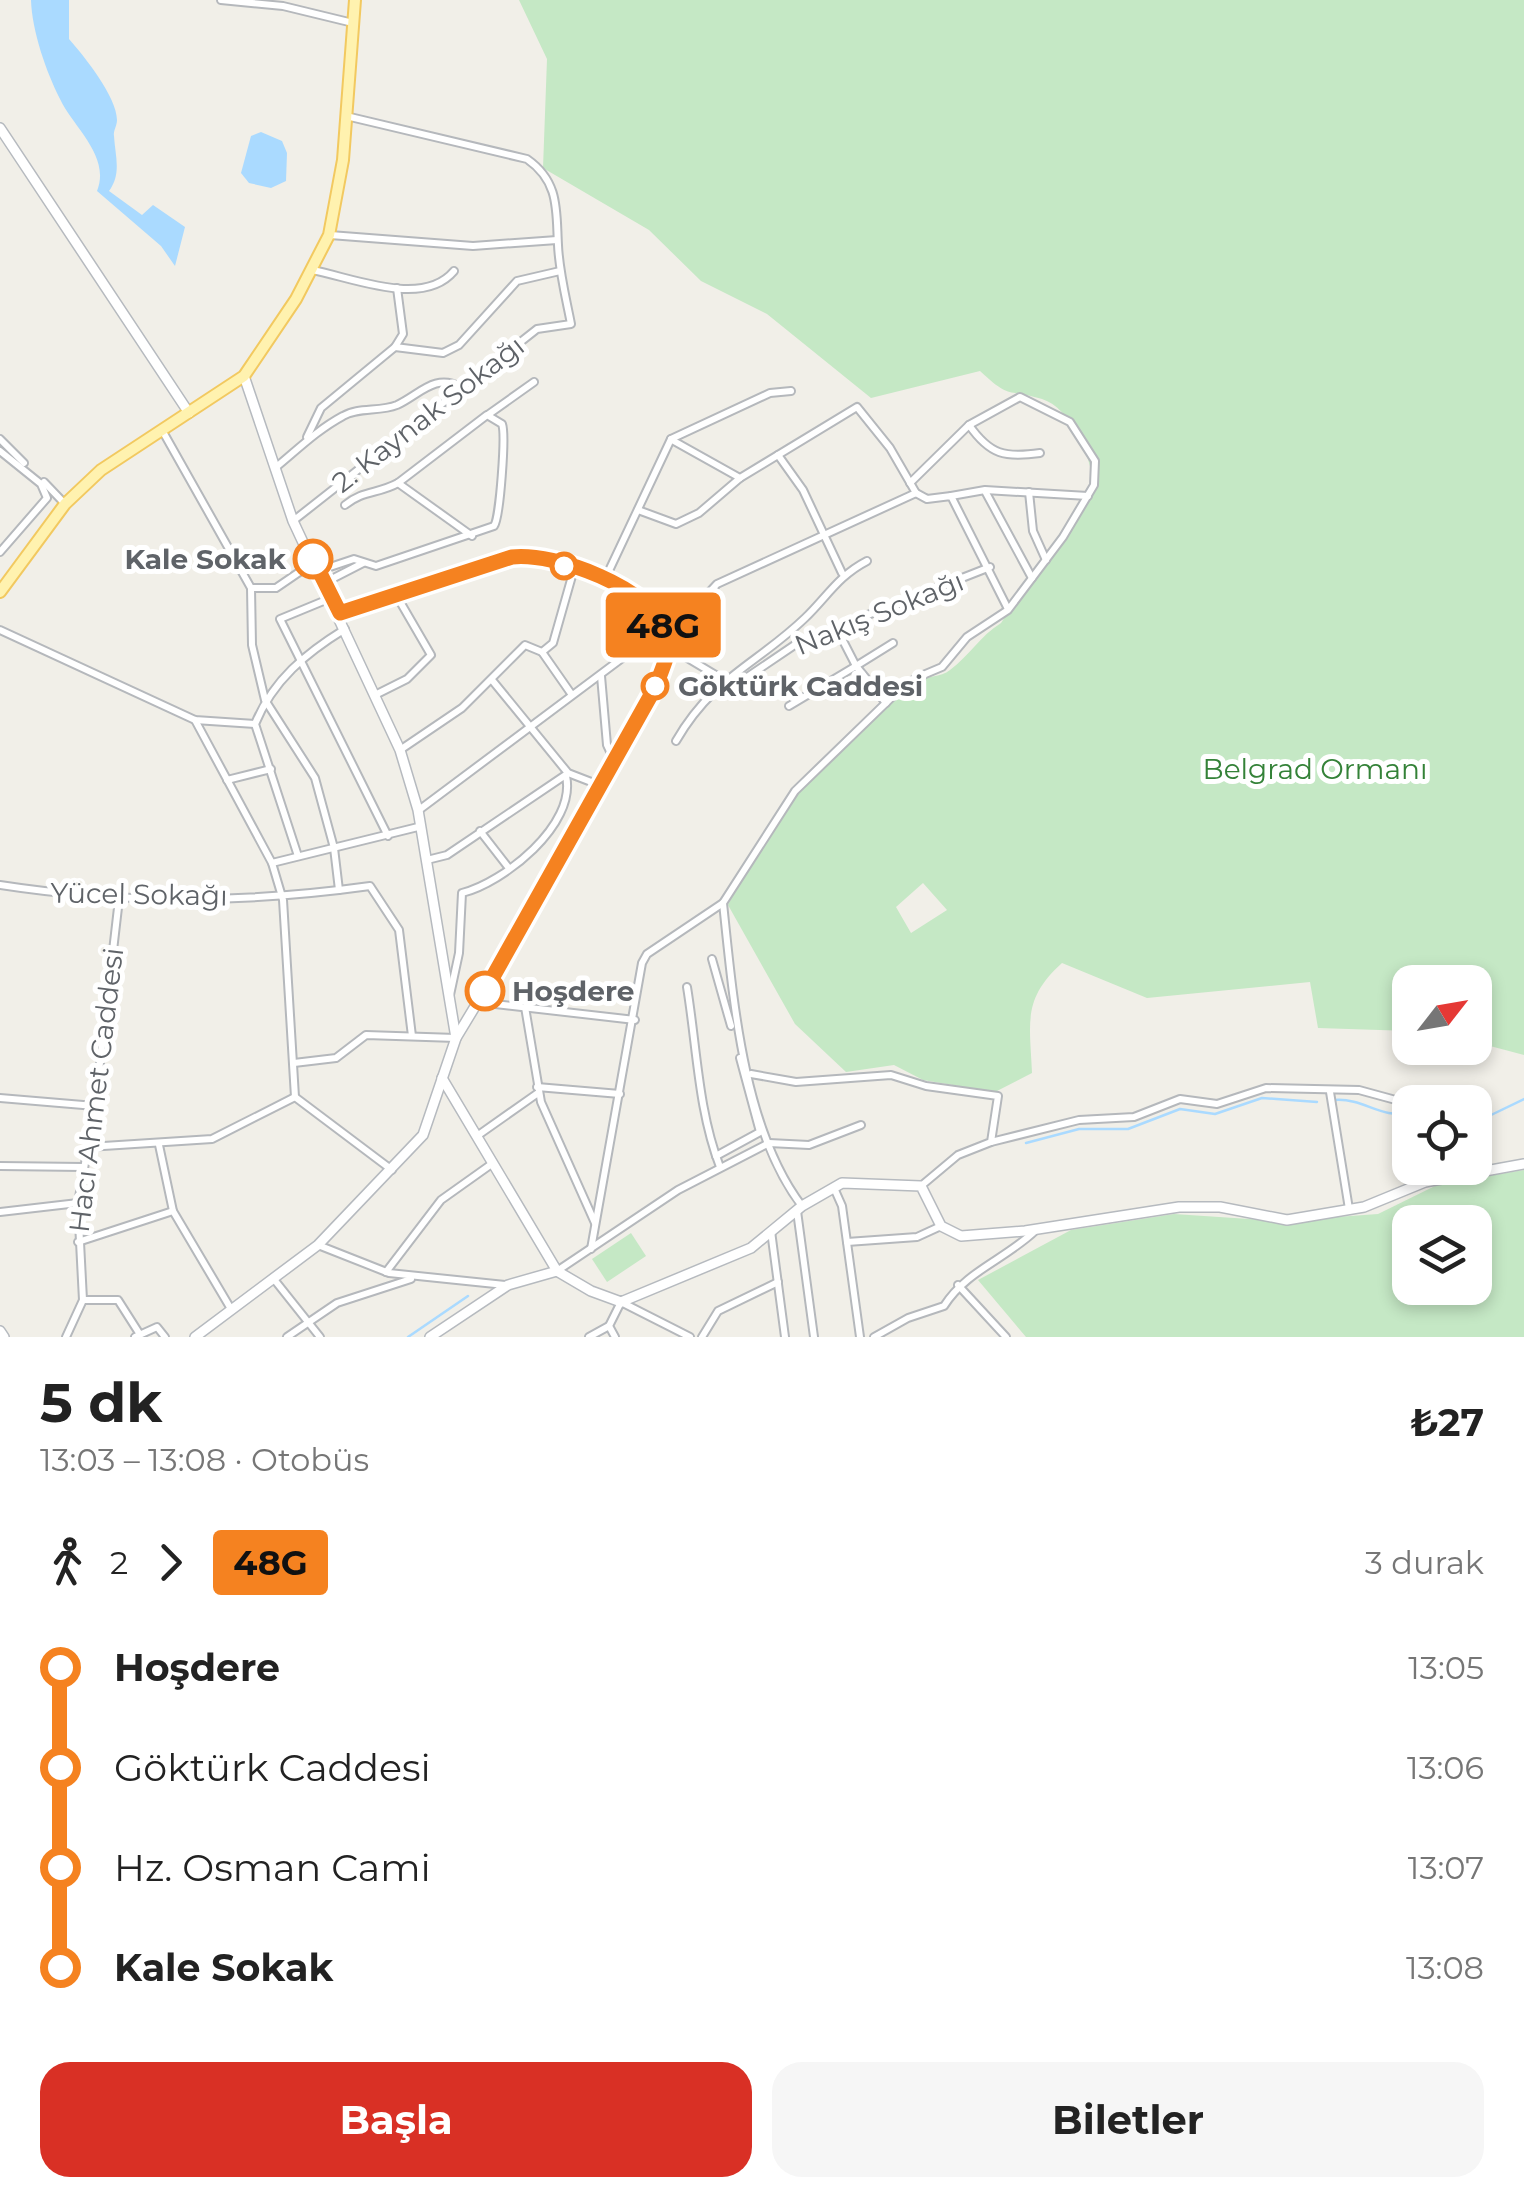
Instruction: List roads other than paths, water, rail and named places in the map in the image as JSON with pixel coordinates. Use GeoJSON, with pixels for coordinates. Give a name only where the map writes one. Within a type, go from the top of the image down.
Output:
{"type":"FeatureCollection","features":[{"type":"Feature","properties":{"kind":"main road"},"geometry":{"type":"LineString","coordinates":[[0,592],[65,504],[101,470],[244,376],[312,270],[329,235],[346,116],[355,0]]}},
{"type":"Feature","properties":{"kind":"main road"},"geometry":{"type":"LineString","coordinates":[[0,128],[189,413]]}},
{"type":"Feature","properties":{"kind":"main road"},"geometry":{"type":"LineString","coordinates":[[244,376],[293,521],[340,613],[400,750],[418,810],[456,1038]]}},
{"type":"Feature","properties":{"kind":"main road"},"geometry":{"type":"LineString","coordinates":[[195,1337],[318,1245],[423,1135],[456,1038],[656,686],[669,647],[668,632],[632,592],[606,578],[540,557],[512,557],[340,613]]}},
{"type":"Feature","properties":{"kind":"main road"},"geometry":{"type":"LineString","coordinates":[[442,1078],[557,1270],[591,1292],[621,1302],[750,1248],[799,1208],[833,1187],[858,1181],[920,1186],[941,1226],[961,1236],[1036,1229],[1178,1206],[1220,1207],[1287,1220],[1350,1210],[1392,1198],[1425,1182],[1524,1164]]}},
{"type":"Feature","properties":{"kind":"main road"},"geometry":{"type":"LineString","coordinates":[[430,1337],[508,1285],[557,1270]]}},
{"type":"Feature","properties":{"kind":"street"},"geometry":{"type":"LineString","coordinates":[[221,0],[283,6],[353,24]]}},
{"type":"Feature","properties":{"kind":"street"},"geometry":{"type":"LineString","coordinates":[[346,116],[527,160],[545,176],[558,209],[561,270],[555,275],[517,281],[459,345],[443,353],[395,348]]}},
{"type":"Feature","properties":{"kind":"street"},"geometry":{"type":"LineString","coordinates":[[329,235],[473,246],[557,240]]}},
{"type":"Feature","properties":{"kind":"street"},"geometry":{"type":"LineString","coordinates":[[312,270],[398,288],[442,285],[454,270]]}},
{"type":"Feature","properties":{"kind":"street","name":"2. Kaynak Sokağı"},"geometry":{"type":"LineString","coordinates":[[293,521],[537,329],[572,324],[561,270]]}},
{"type":"Feature","properties":{"kind":"street"},"geometry":{"type":"LineString","coordinates":[[306,438],[321,408],[395,348],[403,334],[398,288]]}},
{"type":"Feature","properties":{"kind":"street"},"geometry":{"type":"LineString","coordinates":[[274,469],[306,438],[346,414],[398,404],[437,382],[460,387]]}},
{"type":"Feature","properties":{"kind":"street"},"geometry":{"type":"LineString","coordinates":[[345,504],[360,493],[382,492],[398,483],[534,382]]}},
{"type":"Feature","properties":{"kind":"street"},"geometry":{"type":"LineString","coordinates":[[606,578],[671,439],[770,393],[791,391]]}},
{"type":"Feature","properties":{"kind":"street"},"geometry":{"type":"LineString","coordinates":[[591,1249],[635,1020],[642,963],[647,954],[723,903],[795,792],[886,703],[916,678],[942,667],[967,637],[1008,610],[1088,496],[1096,477],[1095,461],[1076,429],[1063,416],[1020,397],[969,425],[910,483]]}},
{"type":"Feature","properties":{"kind":"street"},"geometry":{"type":"LineString","coordinates":[[638,510],[676,524],[699,513],[740,478],[858,408],[916,494]]}},
{"type":"Feature","properties":{"kind":"street"},"geometry":{"type":"LineString","coordinates":[[251,588],[276,588],[316,566],[354,559],[376,566],[494,526],[500,518],[499,469],[505,431],[488,415]]}},
{"type":"Feature","properties":{"kind":"street"},"geometry":{"type":"LineString","coordinates":[[969,425],[984,447],[1008,458],[1040,453]]}},
{"type":"Feature","properties":{"kind":"street"},"geometry":{"type":"LineString","coordinates":[[162,430],[251,588],[252,645],[265,700],[314,778],[334,848],[339,890],[370,886],[399,930],[412,1036]]}},
{"type":"Feature","properties":{"kind":"street"},"geometry":{"type":"LineString","coordinates":[[0,439],[65,504]]}},
{"type":"Feature","properties":{"kind":"street"},"geometry":{"type":"LineString","coordinates":[[671,439],[740,478]]}},
{"type":"Feature","properties":{"kind":"street"},"geometry":{"type":"LineString","coordinates":[[0,451],[42,484],[47,494],[0,552]]}},
{"type":"Feature","properties":{"kind":"street"},"geometry":{"type":"LineString","coordinates":[[778,455],[803,490],[842,574]]}},
{"type":"Feature","properties":{"kind":"street"},"geometry":{"type":"LineString","coordinates":[[398,483],[472,536]]}},
{"type":"Feature","properties":{"kind":"street"},"geometry":{"type":"LineString","coordinates":[[418,810],[657,632],[668,632],[717,584],[822,534],[916,494],[928,498],[985,490],[1088,496]]}},
{"type":"Feature","properties":{"kind":"street"},"geometry":{"type":"LineString","coordinates":[[985,490],[1032,578]]}},
{"type":"Feature","properties":{"kind":"street"},"geometry":{"type":"LineString","coordinates":[[1029,492],[1034,532],[1046,560]]}},
{"type":"Feature","properties":{"kind":"street"},"geometry":{"type":"LineString","coordinates":[[951,496],[990,567],[1008,610]]}},
{"type":"Feature","properties":{"kind":"street"},"geometry":{"type":"LineString","coordinates":[[33,515],[48,527]]}},
{"type":"Feature","properties":{"kind":"street"},"geometry":{"type":"LineString","coordinates":[[676,741],[696,706],[724,679],[804,619],[842,574],[866,561]]}},
{"type":"Feature","properties":{"kind":"street"},"geometry":{"type":"LineString","coordinates":[[324,583],[363,564]]}},
{"type":"Feature","properties":{"kind":"street","name":"Nakış Sokağı"},"geometry":{"type":"LineString","coordinates":[[724,679],[734,686],[799,642],[990,567]]}},
{"type":"Feature","properties":{"kind":"street"},"geometry":{"type":"LineString","coordinates":[[542,652],[553,643],[574,569]]}},
{"type":"Feature","properties":{"kind":"street"},"geometry":{"type":"LineString","coordinates":[[377,694],[408,679],[431,655],[396,593]]}},
{"type":"Feature","properties":{"kind":"street"},"geometry":{"type":"LineString","coordinates":[[331,598],[280,619],[388,836]]}},
{"type":"Feature","properties":{"kind":"street"},"geometry":{"type":"LineString","coordinates":[[298,856],[255,724],[265,700],[300,664],[301,656],[347,628]]}},
{"type":"Feature","properties":{"kind":"street"},"geometry":{"type":"LineString","coordinates":[[837,629],[856,666],[886,703]]}},
{"type":"Feature","properties":{"kind":"street"},"geometry":{"type":"LineString","coordinates":[[0,630],[195,720],[255,724]]}},
{"type":"Feature","properties":{"kind":"street"},"geometry":{"type":"LineString","coordinates":[[789,706],[893,643]]}},
{"type":"Feature","properties":{"kind":"street"},"geometry":{"type":"LineString","coordinates":[[400,750],[462,708],[525,644],[542,652],[572,695]]}},
{"type":"Feature","properties":{"kind":"street"},"geometry":{"type":"LineString","coordinates":[[669,647],[724,679]]}},
{"type":"Feature","properties":{"kind":"street"},"geometry":{"type":"LineString","coordinates":[[601,675],[607,746],[614,760]]}},
{"type":"Feature","properties":{"kind":"street"},"geometry":{"type":"LineString","coordinates":[[449,996],[459,953],[462,894],[489,886],[508,867],[524,860],[560,812],[569,790],[567,775],[492,680]]}},
{"type":"Feature","properties":{"kind":"street"},"geometry":{"type":"LineString","coordinates":[[195,720],[272,863],[283,900],[295,1097]]}},
{"type":"Feature","properties":{"kind":"street"},"geometry":{"type":"LineString","coordinates":[[227,780],[271,768]]}},
{"type":"Feature","properties":{"kind":"street"},"geometry":{"type":"LineString","coordinates":[[567,775],[599,786]]}},
{"type":"Feature","properties":{"kind":"street"},"geometry":{"type":"LineString","coordinates":[[427,860],[447,855],[567,775]]}},
{"type":"Feature","properties":{"kind":"street"},"geometry":{"type":"LineString","coordinates":[[272,863],[418,826]]}},
{"type":"Feature","properties":{"kind":"street"},"geometry":{"type":"LineString","coordinates":[[480,831],[508,867]]}},
{"type":"Feature","properties":{"kind":"street","name":"Yücel Sokağı"},"geometry":{"type":"LineString","coordinates":[[0,885],[119,899],[339,890]]}},
{"type":"Feature","properties":{"kind":"street","name":"Hacı Ahmet Caddesi"},"geometry":{"type":"LineString","coordinates":[[66,1337],[82,1300],[78,1203],[119,899]]}},
{"type":"Feature","properties":{"kind":"street"},"geometry":{"type":"LineString","coordinates":[[723,903],[736,1034],[770,1143],[799,1208],[814,1337]]}},
{"type":"Feature","properties":{"kind":"street"},"geometry":{"type":"LineString","coordinates":[[712,959],[760,1132],[716,1156]]}},
{"type":"Feature","properties":{"kind":"street"},"geometry":{"type":"LineString","coordinates":[[687,987],[702,1074],[703,1114],[720,1168]]}},
{"type":"Feature","properties":{"kind":"street"},"geometry":{"type":"LineString","coordinates":[[478,1002],[635,1020]]}},
{"type":"Feature","properties":{"kind":"street"},"geometry":{"type":"LineString","coordinates":[[525,1007],[538,1090],[596,1224]]}},
{"type":"Feature","properties":{"kind":"street"},"geometry":{"type":"LineString","coordinates":[[294,1063],[336,1058],[366,1035],[456,1038]]}},
{"type":"Feature","properties":{"kind":"street"},"geometry":{"type":"LineString","coordinates":[[750,1074],[796,1082],[892,1075],[926,1086],[998,1096],[991,1142]]}},
{"type":"Feature","properties":{"kind":"street"},"geometry":{"type":"LineString","coordinates":[[920,1186],[958,1155],[991,1142],[1080,1120],[1134,1117],[1180,1099],[1218,1104],[1266,1088],[1359,1090],[1392,1099]]}},
{"type":"Feature","properties":{"kind":"street"},"geometry":{"type":"LineString","coordinates":[[478,1136],[538,1090],[620,1094]]}},
{"type":"Feature","properties":{"kind":"street"},"geometry":{"type":"LineString","coordinates":[[1330,1092],[1350,1210]]}},
{"type":"Feature","properties":{"kind":"street"},"geometry":{"type":"LineString","coordinates":[[88,1147],[212,1139],[295,1097]]}},
{"type":"Feature","properties":{"kind":"street"},"geometry":{"type":"LineString","coordinates":[[295,1097],[392,1170]]}},
{"type":"Feature","properties":{"kind":"street"},"geometry":{"type":"LineString","coordinates":[[0,1098],[94,1106]]}},
{"type":"Feature","properties":{"kind":"street"},"geometry":{"type":"LineString","coordinates":[[557,1270],[678,1190],[770,1143],[809,1145],[861,1126]]}},
{"type":"Feature","properties":{"kind":"street"},"geometry":{"type":"LineString","coordinates":[[159,1145],[174,1211],[230,1310]]}},
{"type":"Feature","properties":{"kind":"street"},"geometry":{"type":"LineString","coordinates":[[386,1272],[441,1200],[494,1162]]}},
{"type":"Feature","properties":{"kind":"street"},"geometry":{"type":"LineString","coordinates":[[0,1166],[83,1167]]}},
{"type":"Feature","properties":{"kind":"street"},"geometry":{"type":"LineString","coordinates":[[833,1187],[842,1206],[860,1337]]}},
{"type":"Feature","properties":{"kind":"street"},"geometry":{"type":"LineString","coordinates":[[0,1212],[78,1203]]}},
{"type":"Feature","properties":{"kind":"street"},"geometry":{"type":"LineString","coordinates":[[78,1242],[174,1211]]}},
{"type":"Feature","properties":{"kind":"street"},"geometry":{"type":"LineString","coordinates":[[847,1242],[917,1237],[941,1226]]}},
{"type":"Feature","properties":{"kind":"street"},"geometry":{"type":"LineString","coordinates":[[874,1337],[908,1318],[944,1306],[958,1284],[1011,1253],[1036,1229]]}},
{"type":"Feature","properties":{"kind":"street"},"geometry":{"type":"LineString","coordinates":[[771,1232],[785,1337]]}},
{"type":"Feature","properties":{"kind":"street"},"geometry":{"type":"LineString","coordinates":[[318,1245],[386,1272],[508,1285]]}},
{"type":"Feature","properties":{"kind":"street"},"geometry":{"type":"LineString","coordinates":[[273,1278],[320,1337]]}},
{"type":"Feature","properties":{"kind":"street"},"geometry":{"type":"LineString","coordinates":[[288,1337],[307,1322],[368,1290],[417,1278]]}},
{"type":"Feature","properties":{"kind":"street"},"geometry":{"type":"LineString","coordinates":[[702,1337],[718,1312],[778,1282]]}},
{"type":"Feature","properties":{"kind":"street"},"geometry":{"type":"LineString","coordinates":[[958,1284],[1006,1337]]}},
{"type":"Feature","properties":{"kind":"street"},"geometry":{"type":"LineString","coordinates":[[82,1300],[118,1300],[137,1335],[157,1327],[165,1337]]}},
{"type":"Feature","properties":{"kind":"street"},"geometry":{"type":"LineString","coordinates":[[589,1337],[609,1326],[621,1302],[690,1337]]}},
{"type":"Feature","properties":{"kind":"street"},"geometry":{"type":"LineString","coordinates":[[609,1326],[614,1337]]}},
{"type":"Feature","properties":{"kind":"water"},"geometry":{"type":"Polygon","coordinates":[[[31,0],[69,0],[69,39],[99,77],[116,111],[117,171],[109,191],[142,215],[153,205],[185,227],[175,266],[161,246],[97,191],[100,178],[95,154],[66,110],[50,76],[37,38],[31,0]]]}},
{"type":"Feature","properties":{"kind":"water"},"geometry":{"type":"Polygon","coordinates":[[[261,132],[282,141],[287,153],[286,181],[271,188],[249,183],[241,173],[251,136],[261,132]]]}},
{"type":"Feature","properties":{"kind":"waterway"},"geometry":{"type":"LineString","coordinates":[[1026,1143],[1079,1129],[1128,1129],[1180,1109],[1215,1114],[1262,1098],[1317,1102]]}},
{"type":"Feature","properties":{"kind":"waterway"},"geometry":{"type":"LineString","coordinates":[[1492,1115],[1524,1099]]}},
{"type":"Feature","properties":{"kind":"waterway"},"geometry":{"type":"LineString","coordinates":[[1335,1100],[1392,1113]]}},
{"type":"Feature","properties":{"kind":"waterway"},"geometry":{"type":"LineString","coordinates":[[408,1337],[468,1296]]}},
{"type":"Feature","properties":{"kind":"place","name":"Kale Sokak"},"geometry":{"type":"Point","coordinates":[313,559]}},
{"type":"Feature","properties":{"kind":"place","name":"Göktürk Caddesi"},"geometry":{"type":"Point","coordinates":[655,686]}},
{"type":"Feature","properties":{"kind":"place","name":"Hoşdere"},"geometry":{"type":"Point","coordinates":[485,991]}},
{"type":"Feature","properties":{"kind":"park label","name":"Belgrad Ormanı"},"geometry":{"type":"Point","coordinates":[1315,769]}}]}
